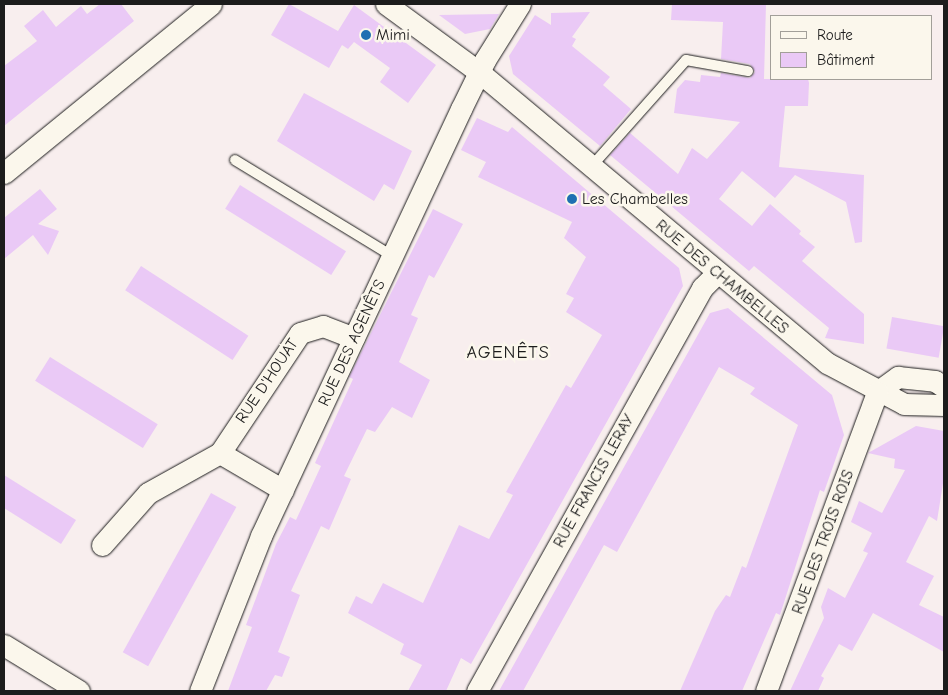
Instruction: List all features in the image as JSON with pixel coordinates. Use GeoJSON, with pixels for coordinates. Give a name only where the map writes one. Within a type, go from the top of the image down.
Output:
{"type":"FeatureCollection","features":[{"type":"Feature","properties":{"kind":"street"},"geometry":{"type":"LineString","coordinates":[[4,173],[211,4]]}},
{"type":"Feature","properties":{"kind":"street","name":"RUE DES CHAMBELLES"},"geometry":{"type":"LineString","coordinates":[[386,4],[479,72],[716,274],[827,364],[877,392],[904,404],[944,406]]}},
{"type":"Feature","properties":{"kind":"street","name":"RUE DES AGENÊTS"},"geometry":{"type":"LineString","coordinates":[[200,691],[283,490],[479,72],[520,4]]}},
{"type":"Feature","properties":{"kind":"street","name":"RUE FRANCIS LERAY"},"geometry":{"type":"LineString","coordinates":[[477,691],[702,288],[716,274]]}},
{"type":"Feature","properties":{"kind":"street","name":"RUE D'HOUAT"},"geometry":{"type":"LineString","coordinates":[[102,546],[148,493],[220,453],[300,334],[323,326],[354,338]]}},
{"type":"Feature","properties":{"kind":"street"},"geometry":{"type":"LineString","coordinates":[[877,392],[898,377],[935,381],[944,387]]}},
{"type":"Feature","properties":{"kind":"street","name":"RUE DES TROIS ROIS"},"geometry":{"type":"LineString","coordinates":[[766,691],[877,392]]}},
{"type":"Feature","properties":{"kind":"street"},"geometry":{"type":"LineString","coordinates":[[220,453],[283,490]]}},
{"type":"Feature","properties":{"kind":"street"},"geometry":{"type":"LineString","coordinates":[[4,645],[79,691]]}},
{"type":"Feature","properties":{"kind":"lane"},"geometry":{"type":"LineString","coordinates":[[590,167],[686,60],[748,71]]}},
{"type":"Feature","properties":{"kind":"lane"},"geometry":{"type":"LineString","coordinates":[[235,160],[392,256]]}},
{"type":"Feature","properties":{"kind":"building"},"geometry":{"type":"Polygon","coordinates":[[[100,4],[121,4],[134,21],[4,126],[4,66],[37,41],[24,26],[43,10],[56,27],[81,6],[87,14],[100,4]]]}},
{"type":"Feature","properties":{"kind":"building"},"geometry":{"type":"Polygon","coordinates":[[[289,4],[338,31],[354,5],[436,65],[408,103],[380,82],[390,68],[354,42],[348,49],[342,45],[329,68],[271,35],[289,4]]]}},
{"type":"Feature","properties":{"kind":"building"},"geometry":{"type":"Polygon","coordinates":[[[672,4],[766,4],[764,79],[808,80],[809,83],[808,106],[785,106],[779,167],[864,175],[862,242],[855,243],[846,202],[795,175],[775,198],[742,171],[719,199],[752,226],[770,204],[801,231],[799,234],[815,247],[802,261],[864,314],[864,344],[825,338],[829,328],[754,266],[749,271],[610,155],[630,133],[678,174],[692,148],[707,159],[740,122],[674,113],[677,89],[685,80],[700,82],[701,75],[720,77],[721,73],[750,78],[755,72],[750,64],[721,59],[723,22],[671,20],[672,4]]]}},
{"type":"Feature","properties":{"kind":"building"},"geometry":{"type":"Polygon","coordinates":[[[590,12],[572,37],[576,39],[572,46],[610,77],[603,85],[631,109],[600,146],[513,74],[509,56],[535,15],[551,25],[551,13],[590,12]]]}},
{"type":"Feature","properties":{"kind":"building"},"geometry":{"type":"Polygon","coordinates":[[[499,14],[490,29],[465,34],[439,15],[499,14]]]}},
{"type":"Feature","properties":{"kind":"building"},"geometry":{"type":"Polygon","coordinates":[[[304,93],[412,151],[394,190],[384,184],[374,201],[277,141],[304,93]]]}},
{"type":"Feature","properties":{"kind":"building"},"geometry":{"type":"Polygon","coordinates":[[[477,118],[508,132],[512,127],[679,268],[683,286],[471,664],[461,658],[446,691],[408,691],[422,665],[400,654],[404,644],[348,613],[356,596],[372,604],[383,583],[423,603],[459,525],[489,539],[513,495],[506,492],[566,385],[571,388],[602,335],[566,312],[574,298],[566,294],[586,257],[564,238],[572,222],[478,177],[486,162],[461,150],[477,118]]]}},
{"type":"Feature","properties":{"kind":"building"},"geometry":{"type":"Polygon","coordinates":[[[240,185],[346,251],[331,275],[225,209],[240,185]]]}},
{"type":"Feature","properties":{"kind":"building"},"geometry":{"type":"Polygon","coordinates":[[[40,189],[57,209],[38,224],[59,231],[48,255],[33,235],[4,259],[4,218],[40,189]]]}},
{"type":"Feature","properties":{"kind":"building"},"geometry":{"type":"Polygon","coordinates":[[[433,209],[463,224],[434,278],[429,275],[411,315],[418,318],[399,362],[430,380],[412,418],[392,407],[375,432],[367,429],[344,476],[351,479],[329,530],[321,526],[291,591],[300,595],[278,652],[290,657],[282,677],[275,675],[266,691],[228,691],[252,627],[246,625],[276,544],[290,517],[296,520],[321,466],[315,463],[353,379],[349,377],[433,209]]]}},
{"type":"Feature","properties":{"kind":"building"},"geometry":{"type":"Polygon","coordinates":[[[141,266],[248,336],[233,360],[125,290],[141,266]]]}},
{"type":"Feature","properties":{"kind":"building"},"geometry":{"type":"Polygon","coordinates":[[[728,308],[832,395],[844,435],[824,492],[820,490],[780,615],[776,613],[742,691],[680,691],[715,611],[726,595],[730,597],[742,566],[746,568],[798,425],[750,394],[755,388],[719,367],[617,552],[604,545],[523,691],[499,691],[710,313],[728,308]]]}},
{"type":"Feature","properties":{"kind":"building"},"geometry":{"type":"Polygon","coordinates":[[[892,317],[944,326],[939,358],[886,349],[892,317]]]}},
{"type":"Feature","properties":{"kind":"building"},"geometry":{"type":"Polygon","coordinates":[[[50,357],[158,424],[143,448],[35,381],[50,357]]]}},
{"type":"Feature","properties":{"kind":"building"},"geometry":{"type":"Polygon","coordinates":[[[916,426],[944,431],[944,477],[937,521],[929,516],[906,562],[934,576],[919,605],[944,617],[944,652],[873,613],[852,651],[839,644],[821,676],[824,678],[818,691],[790,691],[824,618],[821,607],[828,588],[845,598],[868,553],[863,551],[872,533],[851,522],[859,501],[882,513],[905,470],[894,468],[895,459],[868,453],[916,426]]]}},
{"type":"Feature","properties":{"kind":"building"},"geometry":{"type":"Polygon","coordinates":[[[4,475],[76,520],[61,544],[4,508],[4,475]]]}},
{"type":"Feature","properties":{"kind":"building"},"geometry":{"type":"Polygon","coordinates":[[[211,493],[236,507],[148,666],[123,652],[211,493]]]}},
{"type":"Feature","properties":{"kind":"place","name":"Mimi"},"geometry":{"type":"Point","coordinates":[366,35]}},
{"type":"Feature","properties":{"kind":"place","name":"Les Chambelles"},"geometry":{"type":"Point","coordinates":[572,199]}},
{"type":"Feature","properties":{"kind":"district","name":"AGENÊTS"},"geometry":{"type":"Point","coordinates":[508,353]}}]}
